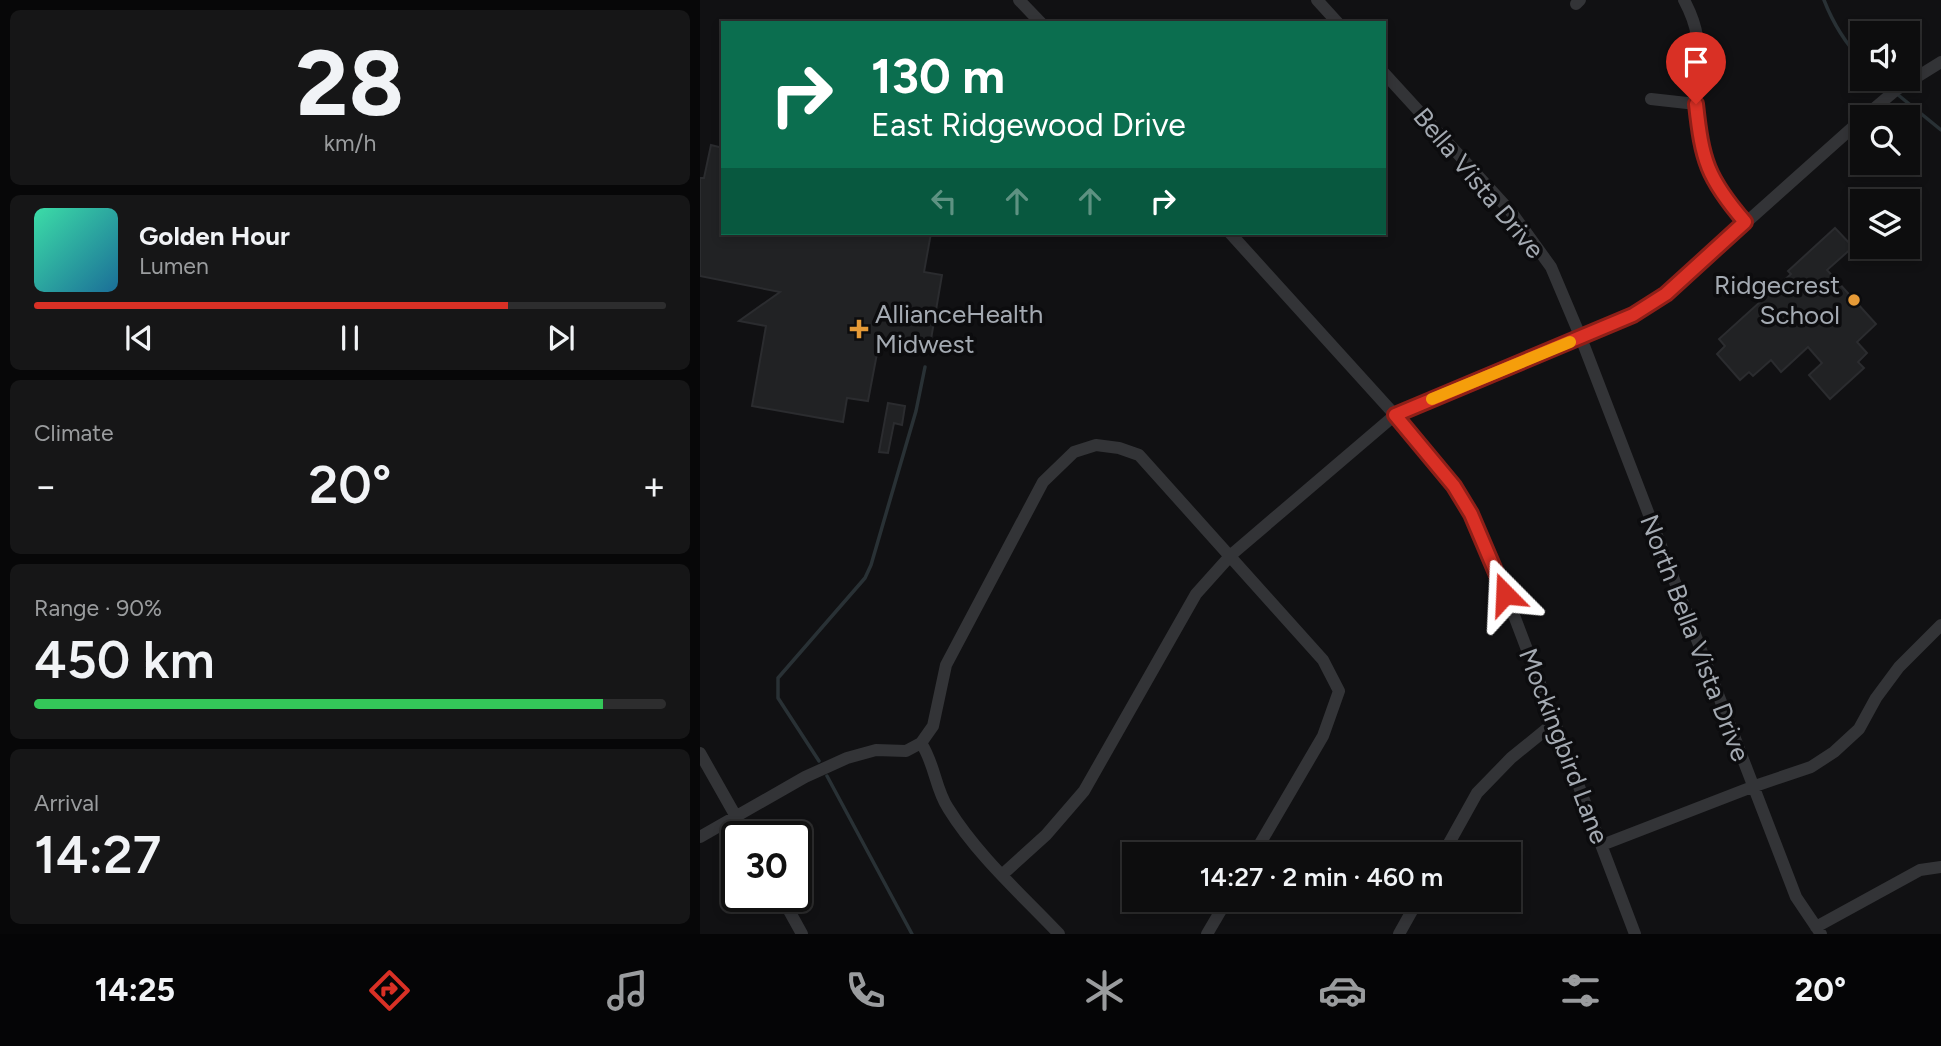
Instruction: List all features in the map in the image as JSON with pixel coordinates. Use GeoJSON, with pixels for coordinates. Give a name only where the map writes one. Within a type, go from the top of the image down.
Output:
{"type":"FeatureCollection","features":[{"type":"Feature","properties":{"kind":"street"},"geometry":{"type":"LineString","coordinates":[[1019,0],[1039,21]]}},
{"type":"Feature","properties":{"kind":"street"},"geometry":{"type":"LineString","coordinates":[[1317,0],[1336,21]]}},
{"type":"Feature","properties":{"kind":"street"},"geometry":{"type":"LineString","coordinates":[[1684,0],[1697,26],[1699,55],[1696,104],[1700,147],[1708,172],[1722,195],[1745,222]]}},
{"type":"Feature","properties":{"kind":"street"},"geometry":{"type":"LineString","coordinates":[[1878,105],[1941,62]]}},
{"type":"Feature","properties":{"kind":"street","name":"Bella Vista Drive"},"geometry":{"type":"LineString","coordinates":[[1386,75],[1512,213],[1551,267],[1581,338]]}},
{"type":"Feature","properties":{"kind":"street"},"geometry":{"type":"LineString","coordinates":[[1651,99],[1696,104]]}},
{"type":"Feature","properties":{"kind":"street"},"geometry":{"type":"LineString","coordinates":[[1003,874],[1046,835],[1084,791],[1196,594],[1231,555],[1395,415],[1633,315],[1666,294],[1850,129]]}},
{"type":"Feature","properties":{"kind":"street","name":"Mockingbird Lane"},"geometry":{"type":"LineString","coordinates":[[1232,235],[1395,415],[1454,486],[1471,514],[1496,568],[1635,934]]}},
{"type":"Feature","properties":{"kind":"street","name":"North Bella Vista Drive"},"geometry":{"type":"LineString","coordinates":[[1581,338],[1796,897],[1819,931]]}},
{"type":"Feature","properties":{"kind":"street"},"geometry":{"type":"LineString","coordinates":[[700,837],[805,777],[847,758],[876,750],[906,751],[920,743],[933,726],[946,665],[1043,482],[1074,452],[1096,445],[1119,448],[1139,455],[1323,660],[1339,691],[1324,736],[1261,842]]}},
{"type":"Feature","properties":{"kind":"street"},"geometry":{"type":"LineString","coordinates":[[1602,845],[1811,767],[1834,752],[1859,729],[1899,667],[1941,625]]}},
{"type":"Feature","properties":{"kind":"street"},"geometry":{"type":"LineString","coordinates":[[1450,842],[1477,793],[1511,758],[1553,723]]}},
{"type":"Feature","properties":{"kind":"street"},"geometry":{"type":"LineString","coordinates":[[920,743],[931,758],[945,804],[962,830],[1059,934]]}},
{"type":"Feature","properties":{"kind":"street"},"geometry":{"type":"LineString","coordinates":[[700,752],[738,821]]}},
{"type":"Feature","properties":{"kind":"street"},"geometry":{"type":"LineString","coordinates":[[1819,931],[1920,870],[1941,867]]}},
{"type":"Feature","properties":{"kind":"street"},"geometry":{"type":"LineString","coordinates":[[789,912],[802,934]]}},
{"type":"Feature","properties":{"kind":"street"},"geometry":{"type":"LineString","coordinates":[[1207,934],[1220,912]]}},
{"type":"Feature","properties":{"kind":"street"},"geometry":{"type":"LineString","coordinates":[[1399,934],[1411,912]]}},
{"type":"Feature","properties":{"kind":"building","name":"AllianceHealth Midwest"},"geometry":{"type":"Polygon","coordinates":[[[711,145],[721,148],[721,235],[931,235],[924,272],[942,275],[929,351],[879,343],[868,401],[847,398],[843,422],[752,406],[766,326],[739,321],[780,292],[700,276],[700,178],[704,178],[711,145]]]}},
{"type":"Feature","properties":{"kind":"building"},"geometry":{"type":"Polygon","coordinates":[[[1835,228],[1850,244],[1850,250],[1827,270],[1876,324],[1857,342],[1867,353],[1858,362],[1864,368],[1830,399],[1809,375],[1822,363],[1808,347],[1781,372],[1771,360],[1753,376],[1749,372],[1740,380],[1717,354],[1725,346],[1719,339],[1791,274],[1788,271],[1835,228]]]}},
{"type":"Feature","properties":{"kind":"building"},"geometry":{"type":"Polygon","coordinates":[[[888,403],[905,406],[902,425],[894,423],[888,453],[879,452],[888,403]]]}},
{"type":"Feature","properties":{"kind":"waterway"},"geometry":{"type":"LineString","coordinates":[[1824,0],[1831,17],[1850,47]]}},
{"type":"Feature","properties":{"kind":"waterway"},"geometry":{"type":"LineString","coordinates":[[1897,94],[1941,130]]}},
{"type":"Feature","properties":{"kind":"waterway"},"geometry":{"type":"LineString","coordinates":[[819,761],[778,698],[778,678],[865,578],[916,411],[925,367]]}},
{"type":"Feature","properties":{"kind":"waterway"},"geometry":{"type":"LineString","coordinates":[[827,776],[912,934]]}},
{"type":"Feature","properties":{"kind":"slow traffic"},"geometry":{"type":"LineString","coordinates":[[1432,399],[1570,342]]}},
{"type":"Feature","properties":{"kind":"place","name":"Ridgecrest School"},"geometry":{"type":"Point","coordinates":[1854,300]}},
{"type":"Feature","properties":{"kind":"place","name":"AllianceHealth Midwest"},"geometry":{"type":"Point","coordinates":[859,329]}},
{"type":"Feature","properties":{"kind":"route"},"geometry":{"type":"LineString","coordinates":[[1505,594],[1471,514],[1454,486],[1395,415],[1633,315],[1666,294],[1745,222],[1722,195],[1708,172],[1700,147],[1696,104]]}}]}
